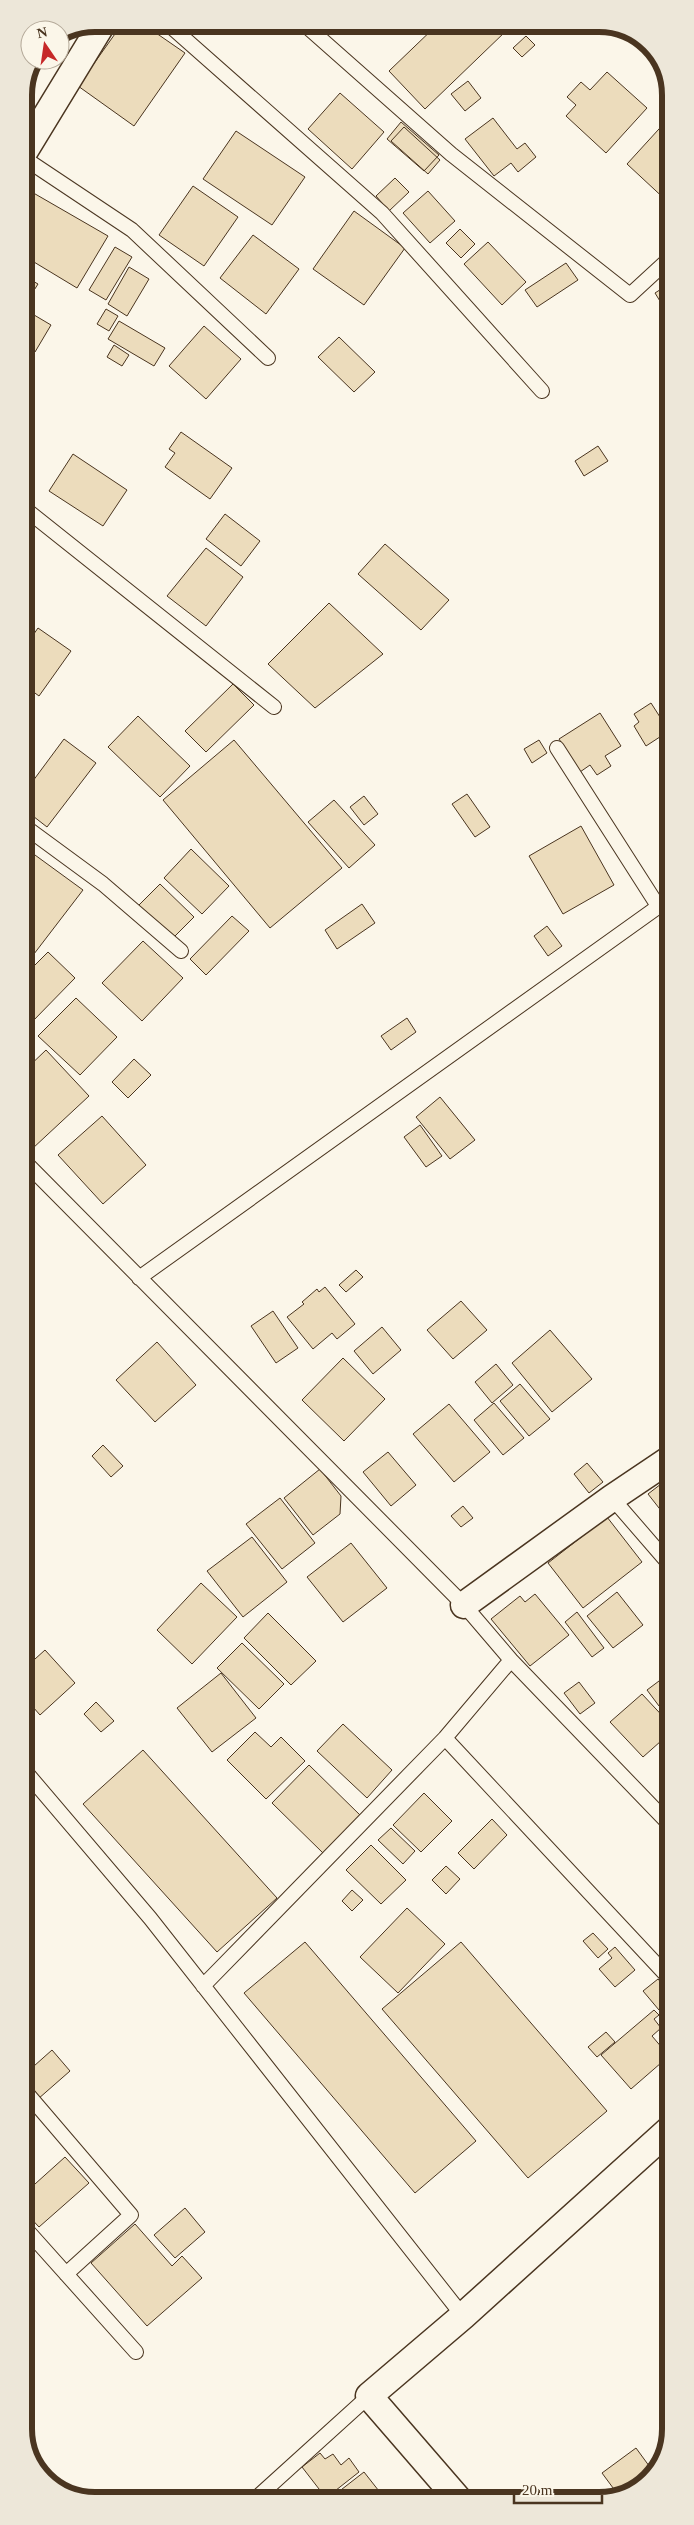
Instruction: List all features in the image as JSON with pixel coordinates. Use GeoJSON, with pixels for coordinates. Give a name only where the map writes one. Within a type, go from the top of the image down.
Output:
{"type":"FeatureCollection","features":[{"type":"Feature","properties":{"kind":"street"},"geometry":{"type":"LineString","coordinates":[[32,139],[97,32]]}},
{"type":"Feature","properties":{"kind":"street"},"geometry":{"type":"LineString","coordinates":[[464,1605],[612,1498],[662,1465]]}},
{"type":"Feature","properties":{"kind":"street"},"geometry":{"type":"LineString","coordinates":[[452,2492],[369,2396],[463,2316],[662,2136]]}},
{"type":"Feature","properties":{"kind":"lane"},"geometry":{"type":"LineString","coordinates":[[177,32],[382,213],[542,391]]}},
{"type":"Feature","properties":{"kind":"lane"},"geometry":{"type":"LineString","coordinates":[[314,32],[451,154],[630,295],[662,266]]}},
{"type":"Feature","properties":{"kind":"lane"},"geometry":{"type":"LineString","coordinates":[[32,163],[132,230],[268,358]]}},
{"type":"Feature","properties":{"kind":"lane"},"geometry":{"type":"LineString","coordinates":[[32,514],[274,707]]}},
{"type":"Feature","properties":{"kind":"lane"},"geometry":{"type":"LineString","coordinates":[[557,748],[662,901]]}},
{"type":"Feature","properties":{"kind":"lane"},"geometry":{"type":"LineString","coordinates":[[32,832],[104,884],[181,952]]}},
{"type":"Feature","properties":{"kind":"lane"},"geometry":{"type":"LineString","coordinates":[[139,1278],[662,903]]}},
{"type":"Feature","properties":{"kind":"lane"},"geometry":{"type":"LineString","coordinates":[[32,1169],[464,1605],[511,1660],[662,1816]]}},
{"type":"Feature","properties":{"kind":"lane"},"geometry":{"type":"LineString","coordinates":[[612,1498],[662,1557]]}},
{"type":"Feature","properties":{"kind":"lane"},"geometry":{"type":"LineString","coordinates":[[203,1986],[445,1738],[511,1660]]}},
{"type":"Feature","properties":{"kind":"lane"},"geometry":{"type":"LineString","coordinates":[[445,1738],[662,1971]]}},
{"type":"Feature","properties":{"kind":"lane"},"geometry":{"type":"LineString","coordinates":[[32,1779],[150,1918],[463,2316]]}},
{"type":"Feature","properties":{"kind":"lane"},"geometry":{"type":"LineString","coordinates":[[32,2100],[131,2215],[66,2274]]}},
{"type":"Feature","properties":{"kind":"lane"},"geometry":{"type":"LineString","coordinates":[[32,2236],[136,2352]]}},
{"type":"Feature","properties":{"kind":"lane"},"geometry":{"type":"LineString","coordinates":[[262,2492],[369,2396]]}},
{"type":"Feature","properties":{"kind":"building"},"geometry":{"type":"Polygon","coordinates":[[[116,32],[155,32],[185,53],[134,126],[78,86],[116,32]]]}},
{"type":"Feature","properties":{"kind":"building"},"geometry":{"type":"Polygon","coordinates":[[[429,33],[504,33],[425,109],[389,71],[429,33]]]}},
{"type":"Feature","properties":{"kind":"building"},"geometry":{"type":"Polygon","coordinates":[[[526,36],[535,45],[522,57],[513,48],[526,36]]]}},
{"type":"Feature","properties":{"kind":"building"},"geometry":{"type":"Polygon","coordinates":[[[607,72],[647,108],[606,153],[566,116],[576,105],[567,97],[581,82],[590,90],[607,72]]]}},
{"type":"Feature","properties":{"kind":"building"},"geometry":{"type":"Polygon","coordinates":[[[468,81],[481,98],[465,111],[451,94],[468,81]]]}},
{"type":"Feature","properties":{"kind":"building"},"geometry":{"type":"Polygon","coordinates":[[[340,93],[384,132],[352,169],[308,129],[340,93]]]}},
{"type":"Feature","properties":{"kind":"building"},"geometry":{"type":"Polygon","coordinates":[[[493,118],[517,149],[525,143],[536,157],[518,172],[511,163],[494,176],[465,139],[493,118]]]}},
{"type":"Feature","properties":{"kind":"building"},"geometry":{"type":"Polygon","coordinates":[[[401,122],[439,155],[424,171],[387,139],[401,122]]]}},
{"type":"Feature","properties":{"kind":"building"},"geometry":{"type":"Polygon","coordinates":[[[662,126],[662,196],[627,164],[662,126]]]}},
{"type":"Feature","properties":{"kind":"building"},"geometry":{"type":"Polygon","coordinates":[[[404,127],[440,160],[428,174],[391,141],[404,127]]]}},
{"type":"Feature","properties":{"kind":"building"},"geometry":{"type":"Polygon","coordinates":[[[236,131],[305,177],[272,225],[203,179],[236,131]]]}},
{"type":"Feature","properties":{"kind":"building"},"geometry":{"type":"Polygon","coordinates":[[[395,178],[409,192],[389,211],[376,196],[395,178]]]}},
{"type":"Feature","properties":{"kind":"building"},"geometry":{"type":"Polygon","coordinates":[[[193,186],[238,217],[204,266],[159,235],[193,186]]]}},
{"type":"Feature","properties":{"kind":"building"},"geometry":{"type":"Polygon","coordinates":[[[428,191],[455,221],[430,243],[403,213],[428,191]]]}},
{"type":"Feature","properties":{"kind":"building"},"geometry":{"type":"Polygon","coordinates":[[[32,192],[108,236],[77,288],[32,261],[32,192]]]}},
{"type":"Feature","properties":{"kind":"building"},"geometry":{"type":"Polygon","coordinates":[[[354,211],[405,248],[364,305],[313,269],[354,211]]]}},
{"type":"Feature","properties":{"kind":"building"},"geometry":{"type":"Polygon","coordinates":[[[460,229],[475,244],[461,258],[446,243],[460,229]]]}},
{"type":"Feature","properties":{"kind":"building"},"geometry":{"type":"Polygon","coordinates":[[[253,235],[299,269],[266,314],[220,278],[253,235]]]}},
{"type":"Feature","properties":{"kind":"building"},"geometry":{"type":"Polygon","coordinates":[[[488,242],[526,282],[502,305],[464,264],[488,242]]]}},
{"type":"Feature","properties":{"kind":"building"},"geometry":{"type":"Polygon","coordinates":[[[115,247],[132,257],[106,300],[89,290],[115,247]]]}},
{"type":"Feature","properties":{"kind":"building"},"geometry":{"type":"Polygon","coordinates":[[[566,263],[578,280],[537,307],[525,290],[566,263]]]}},
{"type":"Feature","properties":{"kind":"building"},"geometry":{"type":"Polygon","coordinates":[[[129,267],[149,279],[127,316],[108,304],[129,267]]]}},
{"type":"Feature","properties":{"kind":"building"},"geometry":{"type":"Polygon","coordinates":[[[32,281],[38,284],[32,293],[32,281]]]}},
{"type":"Feature","properties":{"kind":"building"},"geometry":{"type":"Polygon","coordinates":[[[662,288],[662,304],[655,293],[662,288]]]}},
{"type":"Feature","properties":{"kind":"building"},"geometry":{"type":"Polygon","coordinates":[[[106,309],[118,316],[109,331],[97,324],[106,309]]]}},
{"type":"Feature","properties":{"kind":"building"},"geometry":{"type":"Polygon","coordinates":[[[32,314],[51,325],[35,352],[32,350],[32,314]]]}},
{"type":"Feature","properties":{"kind":"building"},"geometry":{"type":"Polygon","coordinates":[[[119,321],[165,348],[154,366],[108,339],[119,321]]]}},
{"type":"Feature","properties":{"kind":"building"},"geometry":{"type":"Polygon","coordinates":[[[204,326],[241,359],[206,399],[169,366],[204,326]]]}},
{"type":"Feature","properties":{"kind":"building"},"geometry":{"type":"Polygon","coordinates":[[[339,337],[375,372],[354,392],[318,357],[339,337]]]}},
{"type":"Feature","properties":{"kind":"building"},"geometry":{"type":"Polygon","coordinates":[[[114,345],[129,355],[122,366],[107,357],[114,345]]]}},
{"type":"Feature","properties":{"kind":"building"},"geometry":{"type":"Polygon","coordinates":[[[181,432],[232,468],[210,499],[165,467],[175,453],[169,449],[181,432]]]}},
{"type":"Feature","properties":{"kind":"building"},"geometry":{"type":"Polygon","coordinates":[[[598,446],[608,461],[584,476],[575,461],[598,446]]]}},
{"type":"Feature","properties":{"kind":"building"},"geometry":{"type":"Polygon","coordinates":[[[73,454],[127,490],[103,526],[49,491],[73,454]]]}},
{"type":"Feature","properties":{"kind":"building"},"geometry":{"type":"Polygon","coordinates":[[[225,514],[260,541],[241,566],[206,539],[225,514]]]}},
{"type":"Feature","properties":{"kind":"building"},"geometry":{"type":"Polygon","coordinates":[[[385,544],[449,600],[421,630],[358,574],[385,544]]]}},
{"type":"Feature","properties":{"kind":"building"},"geometry":{"type":"Polygon","coordinates":[[[206,548],[243,577],[206,626],[167,596],[206,548]]]}},
{"type":"Feature","properties":{"kind":"building"},"geometry":{"type":"Polygon","coordinates":[[[329,603],[383,654],[315,708],[268,664],[329,603]]]}},
{"type":"Feature","properties":{"kind":"building"},"geometry":{"type":"Polygon","coordinates":[[[38,628],[71,651],[39,696],[32,691],[32,637],[38,628]]]}},
{"type":"Feature","properties":{"kind":"building"},"geometry":{"type":"Polygon","coordinates":[[[233,684],[254,705],[206,752],[185,731],[233,684]]]}},
{"type":"Feature","properties":{"kind":"building"},"geometry":{"type":"Polygon","coordinates":[[[651,703],[662,720],[662,736],[646,746],[634,726],[639,722],[634,714],[651,703]]]}},
{"type":"Feature","properties":{"kind":"building"},"geometry":{"type":"Polygon","coordinates":[[[600,713],[621,746],[605,756],[611,766],[597,775],[590,765],[580,772],[559,739],[600,713]]]}},
{"type":"Feature","properties":{"kind":"building"},"geometry":{"type":"Polygon","coordinates":[[[138,716],[190,766],[160,797],[108,747],[138,716]]]}},
{"type":"Feature","properties":{"kind":"building"},"geometry":{"type":"Polygon","coordinates":[[[64,739],[96,763],[47,827],[32,815],[32,782],[64,739]]]}},
{"type":"Feature","properties":{"kind":"building"},"geometry":{"type":"Polygon","coordinates":[[[234,740],[342,868],[270,928],[163,800],[234,740]]]}},
{"type":"Feature","properties":{"kind":"building"},"geometry":{"type":"Polygon","coordinates":[[[539,740],[547,753],[532,763],[524,749],[539,740]]]}},
{"type":"Feature","properties":{"kind":"building"},"geometry":{"type":"Polygon","coordinates":[[[467,794],[490,827],[475,837],[452,804],[467,794]]]}},
{"type":"Feature","properties":{"kind":"building"},"geometry":{"type":"Polygon","coordinates":[[[364,796],[378,814],[364,825],[350,807],[364,796]]]}},
{"type":"Feature","properties":{"kind":"building"},"geometry":{"type":"Polygon","coordinates":[[[334,800],[375,845],[349,868],[308,822],[334,800]]]}},
{"type":"Feature","properties":{"kind":"building"},"geometry":{"type":"Polygon","coordinates":[[[581,826],[614,885],[563,914],[529,856],[581,826]]]}},
{"type":"Feature","properties":{"kind":"building"},"geometry":{"type":"Polygon","coordinates":[[[191,849],[229,886],[202,914],[164,878],[191,849]]]}},
{"type":"Feature","properties":{"kind":"building"},"geometry":{"type":"Polygon","coordinates":[[[32,853],[83,890],[32,957],[32,853]]]}},
{"type":"Feature","properties":{"kind":"building"},"geometry":{"type":"Polygon","coordinates":[[[160,884],[194,917],[171,940],[137,907],[160,884]]]}},
{"type":"Feature","properties":{"kind":"building"},"geometry":{"type":"Polygon","coordinates":[[[362,904],[375,923],[337,949],[325,930],[362,904]]]}},
{"type":"Feature","properties":{"kind":"building"},"geometry":{"type":"Polygon","coordinates":[[[232,916],[249,931],[206,975],[190,959],[232,916]]]}},
{"type":"Feature","properties":{"kind":"building"},"geometry":{"type":"Polygon","coordinates":[[[547,926],[562,946],[548,956],[534,936],[547,926]]]}},
{"type":"Feature","properties":{"kind":"building"},"geometry":{"type":"Polygon","coordinates":[[[143,941],[183,978],[142,1021],[102,983],[143,941]]]}},
{"type":"Feature","properties":{"kind":"building"},"geometry":{"type":"Polygon","coordinates":[[[48,952],[75,978],[32,1022],[32,968],[48,952]]]}},
{"type":"Feature","properties":{"kind":"building"},"geometry":{"type":"Polygon","coordinates":[[[76,998],[117,1037],[80,1075],[38,1036],[76,998]]]}},
{"type":"Feature","properties":{"kind":"building"},"geometry":{"type":"Polygon","coordinates":[[[407,1018],[416,1032],[391,1050],[381,1036],[407,1018]]]}},
{"type":"Feature","properties":{"kind":"building"},"geometry":{"type":"Polygon","coordinates":[[[46,1050],[89,1096],[32,1149],[32,1063],[46,1050]]]}},
{"type":"Feature","properties":{"kind":"building"},"geometry":{"type":"Polygon","coordinates":[[[134,1059],[151,1075],[128,1098],[112,1082],[134,1059]]]}},
{"type":"Feature","properties":{"kind":"building"},"geometry":{"type":"Polygon","coordinates":[[[440,1097],[475,1140],[450,1159],[416,1117],[440,1097]]]}},
{"type":"Feature","properties":{"kind":"building"},"geometry":{"type":"Polygon","coordinates":[[[102,1116],[146,1165],[103,1204],[58,1155],[102,1116]]]}},
{"type":"Feature","properties":{"kind":"building"},"geometry":{"type":"Polygon","coordinates":[[[420,1125],[442,1156],[426,1167],[404,1137],[420,1125]]]}},
{"type":"Feature","properties":{"kind":"building"},"geometry":{"type":"Polygon","coordinates":[[[356,1270],[363,1277],[346,1292],[339,1285],[356,1270]]]}},
{"type":"Feature","properties":{"kind":"building"},"geometry":{"type":"Polygon","coordinates":[[[325,1287],[355,1324],[337,1339],[332,1333],[313,1349],[287,1317],[304,1304],[302,1302],[317,1289],[319,1292],[325,1287]]]}},
{"type":"Feature","properties":{"kind":"building"},"geometry":{"type":"Polygon","coordinates":[[[461,1301],[487,1330],[453,1359],[427,1330],[461,1301]]]}},
{"type":"Feature","properties":{"kind":"building"},"geometry":{"type":"Polygon","coordinates":[[[273,1311],[298,1348],[276,1363],[251,1326],[273,1311]]]}},
{"type":"Feature","properties":{"kind":"building"},"geometry":{"type":"Polygon","coordinates":[[[382,1327],[401,1350],[373,1374],[354,1351],[382,1327]]]}},
{"type":"Feature","properties":{"kind":"building"},"geometry":{"type":"Polygon","coordinates":[[[550,1330],[592,1379],[552,1412],[512,1363],[550,1330]]]}},
{"type":"Feature","properties":{"kind":"building"},"geometry":{"type":"Polygon","coordinates":[[[157,1342],[196,1385],[155,1422],[116,1380],[157,1342]]]}},
{"type":"Feature","properties":{"kind":"building"},"geometry":{"type":"Polygon","coordinates":[[[343,1358],[385,1399],[344,1441],[302,1400],[343,1358]]]}},
{"type":"Feature","properties":{"kind":"building"},"geometry":{"type":"Polygon","coordinates":[[[496,1364],[513,1385],[492,1403],[475,1382],[496,1364]]]}},
{"type":"Feature","properties":{"kind":"building"},"geometry":{"type":"Polygon","coordinates":[[[520,1384],[550,1419],[529,1436],[500,1401],[520,1384]]]}},
{"type":"Feature","properties":{"kind":"building"},"geometry":{"type":"Polygon","coordinates":[[[494,1403],[524,1438],[503,1455],[474,1420],[494,1403]]]}},
{"type":"Feature","properties":{"kind":"building"},"geometry":{"type":"Polygon","coordinates":[[[449,1404],[490,1452],[454,1482],[413,1434],[449,1404]]]}},
{"type":"Feature","properties":{"kind":"building"},"geometry":{"type":"Polygon","coordinates":[[[103,1445],[123,1466],[111,1477],[92,1456],[103,1445]]]}},
{"type":"Feature","properties":{"kind":"building"},"geometry":{"type":"Polygon","coordinates":[[[388,1452],[416,1485],[391,1506],[363,1472],[388,1452]]]}},
{"type":"Feature","properties":{"kind":"building"},"geometry":{"type":"Polygon","coordinates":[[[587,1463],[603,1482],[589,1493],[574,1474],[587,1463]]]}},
{"type":"Feature","properties":{"kind":"building"},"geometry":{"type":"Polygon","coordinates":[[[320,1469],[341,1496],[340,1514],[313,1535],[284,1498],[320,1469]]]}},
{"type":"Feature","properties":{"kind":"building"},"geometry":{"type":"Polygon","coordinates":[[[662,1483],[662,1512],[648,1494],[662,1483]]]}},
{"type":"Feature","properties":{"kind":"building"},"geometry":{"type":"Polygon","coordinates":[[[280,1498],[315,1543],[282,1569],[246,1524],[280,1498]]]}},
{"type":"Feature","properties":{"kind":"building"},"geometry":{"type":"Polygon","coordinates":[[[463,1506],[473,1518],[461,1527],[451,1516],[463,1506]]]}},
{"type":"Feature","properties":{"kind":"building"},"geometry":{"type":"Polygon","coordinates":[[[607,1517],[642,1562],[583,1608],[548,1563],[607,1517]]]}},
{"type":"Feature","properties":{"kind":"building"},"geometry":{"type":"Polygon","coordinates":[[[252,1537],[287,1582],[243,1617],[207,1571],[252,1537]]]}},
{"type":"Feature","properties":{"kind":"building"},"geometry":{"type":"Polygon","coordinates":[[[351,1543],[387,1588],[343,1622],[307,1577],[351,1543]]]}},
{"type":"Feature","properties":{"kind":"building"},"geometry":{"type":"Polygon","coordinates":[[[201,1583],[237,1617],[192,1664],[157,1630],[201,1583]]]}},
{"type":"Feature","properties":{"kind":"building"},"geometry":{"type":"Polygon","coordinates":[[[617,1592],[643,1625],[613,1648],[587,1616],[617,1592]]]}},
{"type":"Feature","properties":{"kind":"building"},"geometry":{"type":"Polygon","coordinates":[[[535,1594],[569,1635],[530,1666],[491,1619],[520,1596],[525,1602],[535,1594]]]}},
{"type":"Feature","properties":{"kind":"building"},"geometry":{"type":"Polygon","coordinates":[[[577,1612],[604,1648],[592,1657],[565,1622],[577,1612]]]}},
{"type":"Feature","properties":{"kind":"building"},"geometry":{"type":"Polygon","coordinates":[[[268,1613],[316,1661],[291,1685],[244,1638],[268,1613]]]}},
{"type":"Feature","properties":{"kind":"building"},"geometry":{"type":"Polygon","coordinates":[[[242,1643],[284,1684],[259,1709],[217,1668],[242,1643]]]}},
{"type":"Feature","properties":{"kind":"building"},"geometry":{"type":"Polygon","coordinates":[[[45,1650],[75,1683],[40,1715],[32,1706],[32,1662],[45,1650]]]}},
{"type":"Feature","properties":{"kind":"building"},"geometry":{"type":"Polygon","coordinates":[[[221,1673],[256,1718],[212,1752],[177,1708],[221,1673]]]}},
{"type":"Feature","properties":{"kind":"building"},"geometry":{"type":"Polygon","coordinates":[[[659,1681],[662,1685],[662,1704],[659,1706],[647,1690],[659,1681]]]}},
{"type":"Feature","properties":{"kind":"building"},"geometry":{"type":"Polygon","coordinates":[[[579,1682],[595,1703],[580,1714],[564,1693],[579,1682]]]}},
{"type":"Feature","properties":{"kind":"building"},"geometry":{"type":"Polygon","coordinates":[[[642,1694],[662,1715],[662,1740],[643,1757],[610,1722],[642,1694]]]}},
{"type":"Feature","properties":{"kind":"building"},"geometry":{"type":"Polygon","coordinates":[[[96,1702],[114,1721],[101,1732],[84,1714],[96,1702]]]}},
{"type":"Feature","properties":{"kind":"building"},"geometry":{"type":"Polygon","coordinates":[[[343,1724],[392,1770],[367,1798],[317,1751],[343,1724]]]}},
{"type":"Feature","properties":{"kind":"building"},"geometry":{"type":"Polygon","coordinates":[[[255,1732],[271,1747],[281,1737],[305,1761],[266,1799],[227,1760],[255,1732]]]}},
{"type":"Feature","properties":{"kind":"building"},"geometry":{"type":"Polygon","coordinates":[[[143,1750],[277,1898],[217,1952],[83,1804],[143,1750]]]}},
{"type":"Feature","properties":{"kind":"building"},"geometry":{"type":"Polygon","coordinates":[[[309,1765],[361,1816],[324,1854],[272,1803],[309,1765]]]}},
{"type":"Feature","properties":{"kind":"building"},"geometry":{"type":"Polygon","coordinates":[[[424,1793],[452,1821],[421,1852],[393,1825],[424,1793]]]}},
{"type":"Feature","properties":{"kind":"building"},"geometry":{"type":"Polygon","coordinates":[[[492,1819],[507,1835],[474,1869],[458,1853],[492,1819]]]}},
{"type":"Feature","properties":{"kind":"building"},"geometry":{"type":"Polygon","coordinates":[[[391,1828],[415,1851],[403,1864],[378,1840],[391,1828]]]}},
{"type":"Feature","properties":{"kind":"building"},"geometry":{"type":"Polygon","coordinates":[[[371,1845],[406,1880],[381,1904],[346,1870],[371,1845]]]}},
{"type":"Feature","properties":{"kind":"building"},"geometry":{"type":"Polygon","coordinates":[[[446,1866],[460,1879],[446,1894],[432,1880],[446,1866]]]}},
{"type":"Feature","properties":{"kind":"building"},"geometry":{"type":"Polygon","coordinates":[[[352,1890],[363,1900],[352,1911],[342,1901],[352,1890]]]}},
{"type":"Feature","properties":{"kind":"building"},"geometry":{"type":"Polygon","coordinates":[[[407,1908],[445,1944],[398,1993],[360,1957],[407,1908]]]}},
{"type":"Feature","properties":{"kind":"building"},"geometry":{"type":"Polygon","coordinates":[[[593,1933],[608,1949],[598,1958],[583,1941],[593,1933]]]}},
{"type":"Feature","properties":{"kind":"building"},"geometry":{"type":"Polygon","coordinates":[[[305,1942],[476,2141],[415,2193],[244,1993],[305,1942]]]}},
{"type":"Feature","properties":{"kind":"building"},"geometry":{"type":"Polygon","coordinates":[[[461,1942],[607,2111],[528,2178],[382,2009],[461,1942]]]}},
{"type":"Feature","properties":{"kind":"building"},"geometry":{"type":"Polygon","coordinates":[[[615,1947],[635,1970],[615,1987],[599,1969],[612,1958],[608,1953],[615,1947]]]}},
{"type":"Feature","properties":{"kind":"building"},"geometry":{"type":"Polygon","coordinates":[[[658,1979],[662,1984],[662,2008],[659,2010],[643,1991],[658,1979]]]}},
{"type":"Feature","properties":{"kind":"building"},"geometry":{"type":"Polygon","coordinates":[[[654,2010],[659,2015],[654,2019],[661,2028],[652,2036],[662,2048],[662,2062],[631,2089],[601,2055],[654,2010]]]}},
{"type":"Feature","properties":{"kind":"building"},"geometry":{"type":"Polygon","coordinates":[[[606,2032],[615,2042],[597,2057],[588,2047],[606,2032]]]}},
{"type":"Feature","properties":{"kind":"building"},"geometry":{"type":"Polygon","coordinates":[[[52,2050],[70,2071],[38,2099],[32,2092],[32,2068],[52,2050]]]}},
{"type":"Feature","properties":{"kind":"building"},"geometry":{"type":"Polygon","coordinates":[[[65,2157],[89,2183],[39,2227],[32,2220],[32,2187],[65,2157]]]}},
{"type":"Feature","properties":{"kind":"building"},"geometry":{"type":"Polygon","coordinates":[[[185,2208],[205,2232],[175,2258],[154,2235],[185,2208]]]}},
{"type":"Feature","properties":{"kind":"building"},"geometry":{"type":"Polygon","coordinates":[[[135,2224],[172,2266],[182,2256],[202,2278],[147,2326],[91,2263],[135,2224]]]}},
{"type":"Feature","properties":{"kind":"building"},"geometry":{"type":"Polygon","coordinates":[[[636,2448],[649,2466],[637,2480],[615,2490],[602,2473],[636,2448]]]}},
{"type":"Feature","properties":{"kind":"building"},"geometry":{"type":"Polygon","coordinates":[[[320,2453],[325,2459],[333,2454],[341,2465],[349,2458],[359,2472],[334,2492],[321,2492],[302,2467],[320,2453]]]}},
{"type":"Feature","properties":{"kind":"building"},"geometry":{"type":"Polygon","coordinates":[[[364,2472],[380,2492],[338,2492],[364,2472]]]}}]}
